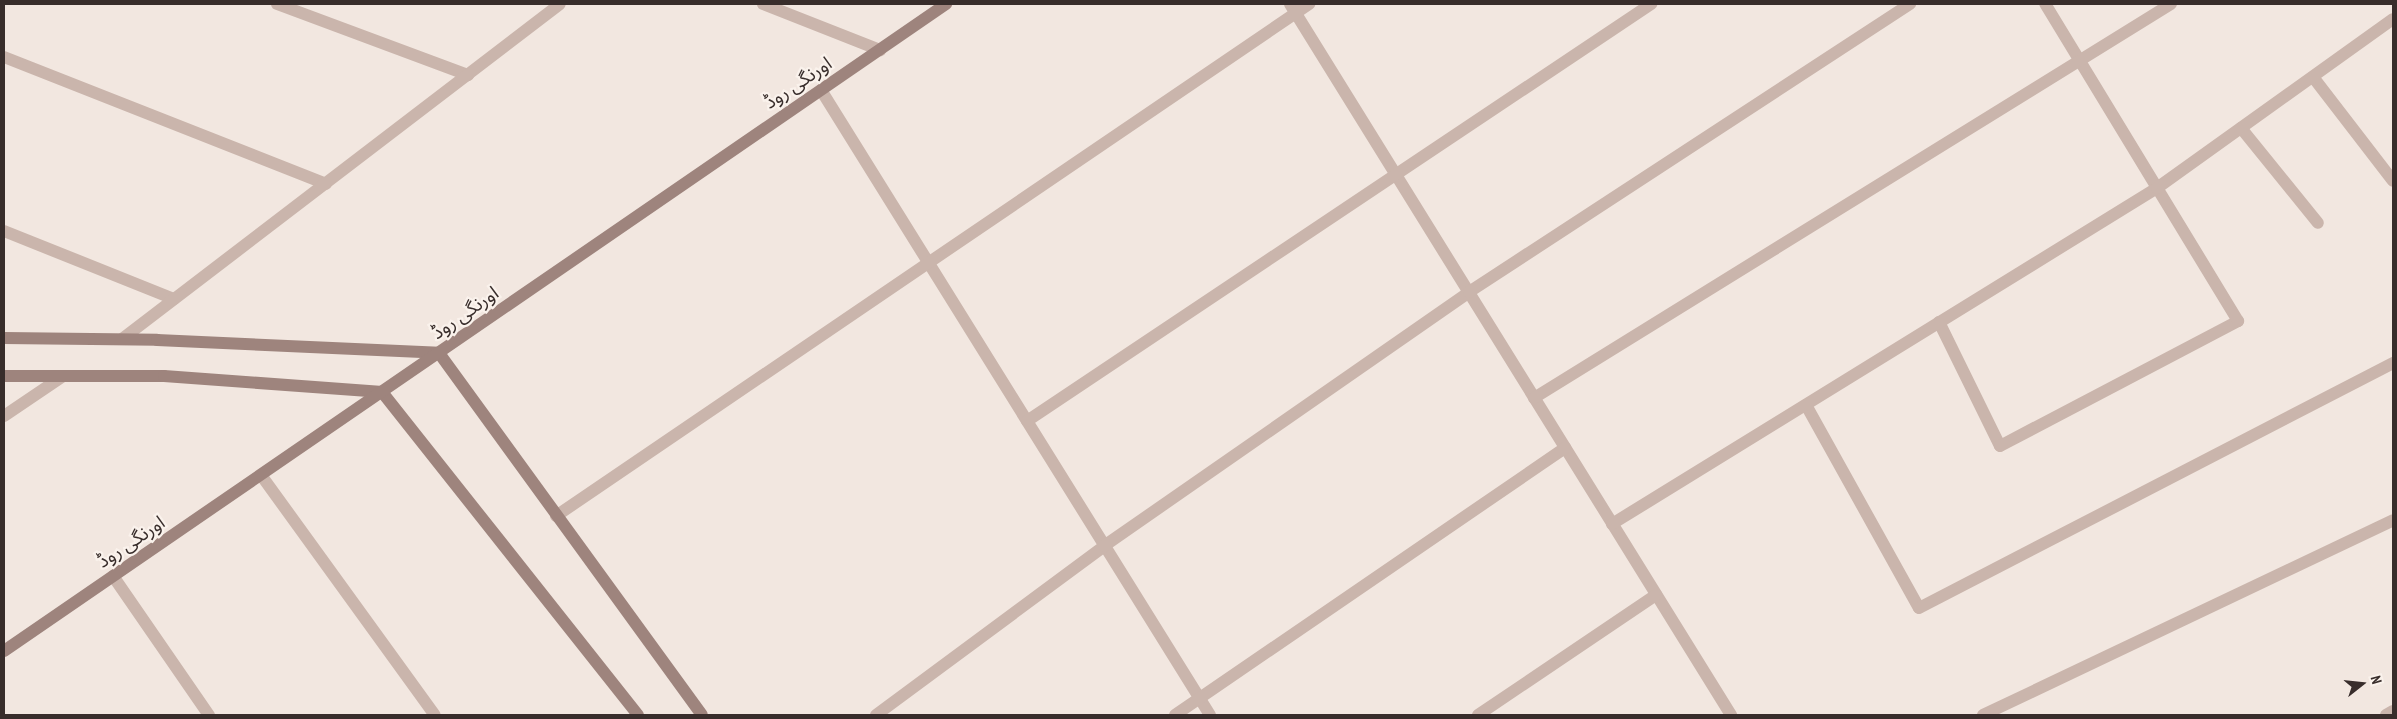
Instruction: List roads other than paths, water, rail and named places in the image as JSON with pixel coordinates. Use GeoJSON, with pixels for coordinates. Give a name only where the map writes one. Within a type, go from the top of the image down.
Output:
{"type":"FeatureCollection","features":[{"type":"Feature","properties":{"kind":"main road","name":"اورنگی روڈ"},"geometry":{"type":"LineString","coordinates":[[4,651],[946,4]]}},
{"type":"Feature","properties":{"kind":"main road"},"geometry":{"type":"LineString","coordinates":[[4,338],[122,339],[439,353],[702,715]]}},
{"type":"Feature","properties":{"kind":"main road"},"geometry":{"type":"LineString","coordinates":[[4,376],[164,376],[382,392],[638,715]]}},
{"type":"Feature","properties":{"kind":"street"},"geometry":{"type":"LineString","coordinates":[[278,4],[468,75]]}},
{"type":"Feature","properties":{"kind":"street"},"geometry":{"type":"LineString","coordinates":[[122,339],[560,4]]}},
{"type":"Feature","properties":{"kind":"street"},"geometry":{"type":"LineString","coordinates":[[763,4],[880,50]]}},
{"type":"Feature","properties":{"kind":"street"},"geometry":{"type":"LineString","coordinates":[[556,516],[928,262],[1293,8],[1309,4]]}},
{"type":"Feature","properties":{"kind":"street"},"geometry":{"type":"LineString","coordinates":[[1027,421],[1394,172],[1651,4]]}},
{"type":"Feature","properties":{"kind":"street"},"geometry":{"type":"LineString","coordinates":[[876,715],[1104,546],[1468,292],[1910,4]]}},
{"type":"Feature","properties":{"kind":"street"},"geometry":{"type":"LineString","coordinates":[[1939,322],[2000,446],[2238,321],[2044,4]]}},
{"type":"Feature","properties":{"kind":"street"},"geometry":{"type":"LineString","coordinates":[[1534,398],[2079,59],[2171,4]]}},
{"type":"Feature","properties":{"kind":"street"},"geometry":{"type":"LineString","coordinates":[[1293,8],[1730,715]]}},
{"type":"Feature","properties":{"kind":"street"},"geometry":{"type":"LineString","coordinates":[[1612,524],[2157,188],[2393,19]]}},
{"type":"Feature","properties":{"kind":"street"},"geometry":{"type":"LineString","coordinates":[[4,57],[326,184]]}},
{"type":"Feature","properties":{"kind":"street"},"geometry":{"type":"LineString","coordinates":[[2312,77],[2393,181]]}},
{"type":"Feature","properties":{"kind":"street"},"geometry":{"type":"LineString","coordinates":[[821,90],[1210,715]]}},
{"type":"Feature","properties":{"kind":"street"},"geometry":{"type":"LineString","coordinates":[[2242,128],[2318,223]]}},
{"type":"Feature","properties":{"kind":"street"},"geometry":{"type":"LineString","coordinates":[[4,231],[174,300]]}},
{"type":"Feature","properties":{"kind":"street"},"geometry":{"type":"LineString","coordinates":[[1806,405],[1919,608],[2393,363]]}},
{"type":"Feature","properties":{"kind":"street"},"geometry":{"type":"LineString","coordinates":[[4,416],[63,376]]}},
{"type":"Feature","properties":{"kind":"street"},"geometry":{"type":"LineString","coordinates":[[1175,715],[1565,448]]}},
{"type":"Feature","properties":{"kind":"street"},"geometry":{"type":"LineString","coordinates":[[261,475],[435,715]]}},
{"type":"Feature","properties":{"kind":"street"},"geometry":{"type":"LineString","coordinates":[[1983,715],[2003,711],[2393,520]]}},
{"type":"Feature","properties":{"kind":"street"},"geometry":{"type":"LineString","coordinates":[[113,576],[209,715]]}},
{"type":"Feature","properties":{"kind":"street"},"geometry":{"type":"LineString","coordinates":[[1478,715],[1656,595]]}},
{"type":"Feature","properties":{"kind":"street"},"geometry":{"type":"LineString","coordinates":[[2386,715],[2393,711]]}}]}
